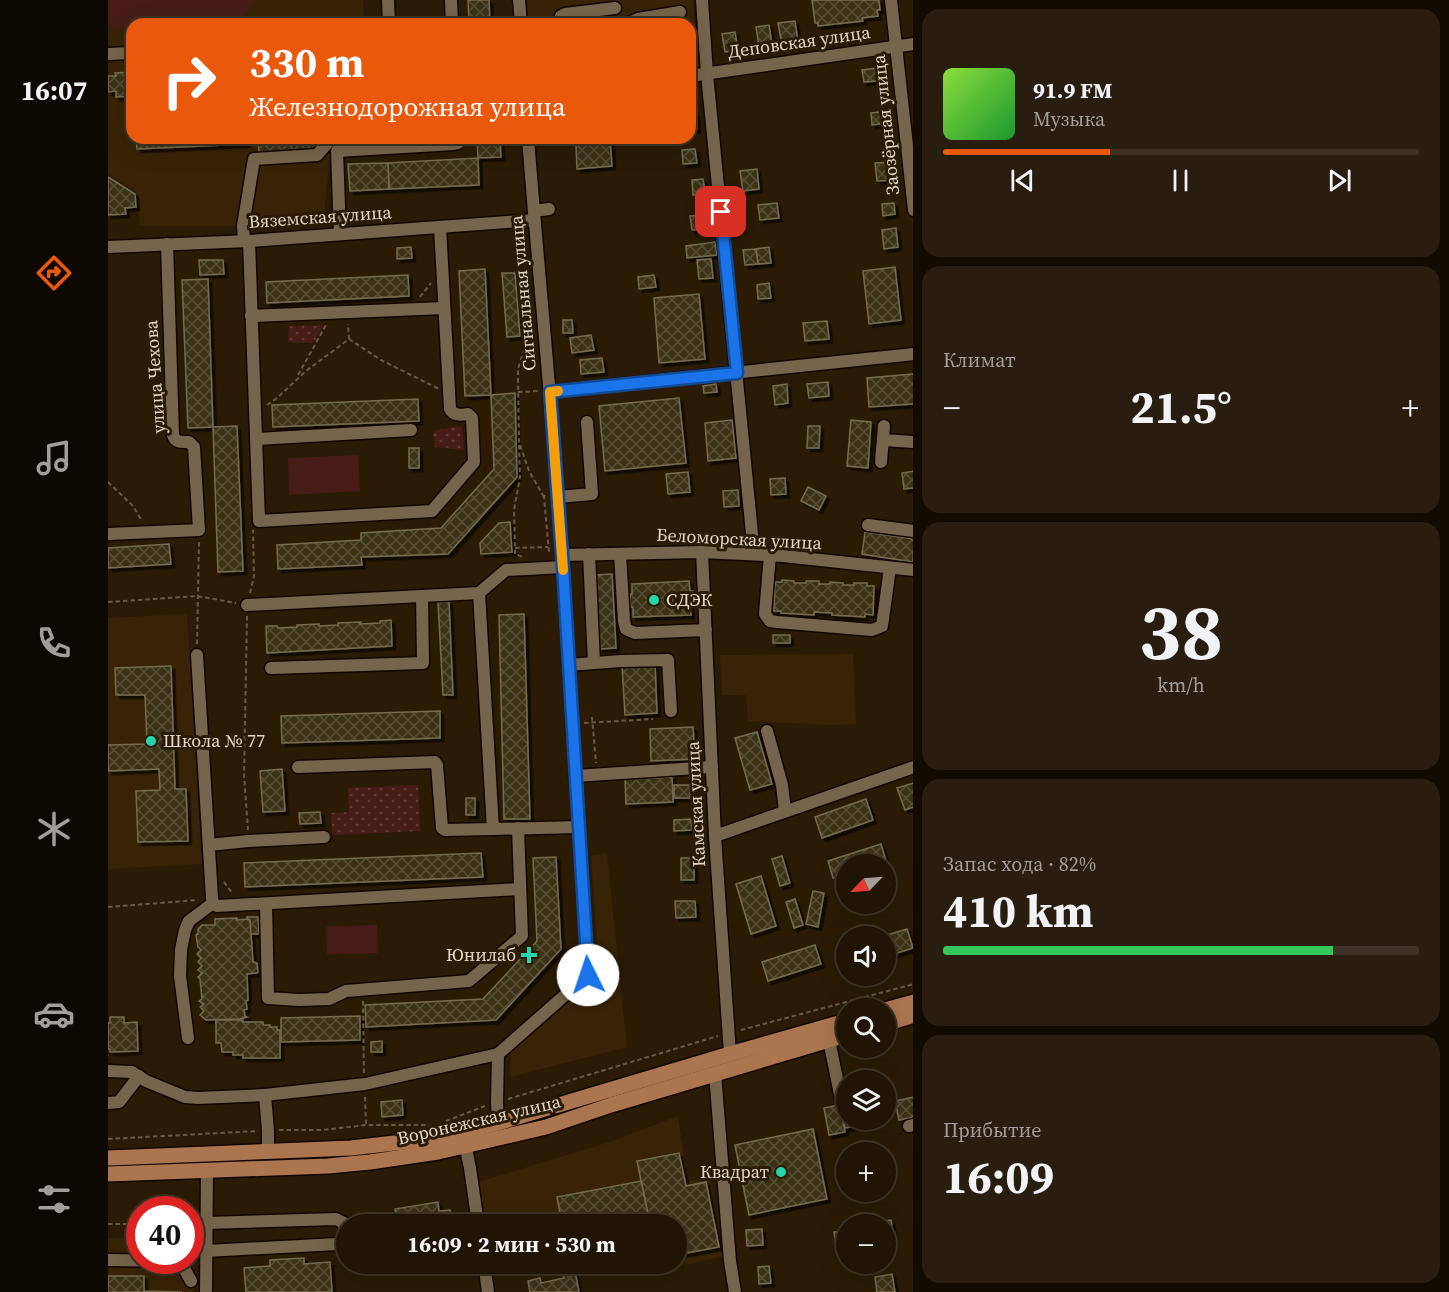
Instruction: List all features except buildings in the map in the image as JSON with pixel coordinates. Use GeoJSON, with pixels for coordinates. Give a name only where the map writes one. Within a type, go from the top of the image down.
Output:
{"type":"FeatureCollection","features":[{"type":"Feature","properties":{"kind":"main road"},"geometry":{"type":"LineString","coordinates":[[896,1007],[913,1002]]}},
{"type":"Feature","properties":{"kind":"main road"},"geometry":{"type":"LineString","coordinates":[[896,1021],[913,1015]]}},
{"type":"Feature","properties":{"kind":"main road","name":"Воронежская улица"},"geometry":{"type":"LineString","coordinates":[[108,1174],[309,1167],[426,1154],[464,1140],[498,1123],[836,1024]]}},
{"type":"Feature","properties":{"kind":"main road","name":"Воронежская улица"},"geometry":{"type":"LineString","coordinates":[[108,1158],[351,1148],[416,1141],[464,1140],[546,1127],[715,1073],[836,1038]]}},
{"type":"Feature","properties":{"kind":"street"},"geometry":{"type":"LineString","coordinates":[[388,0],[389,18]]}},
{"type":"Feature","properties":{"kind":"street"},"geometry":{"type":"LineString","coordinates":[[451,0],[452,18]]}},
{"type":"Feature","properties":{"kind":"street"},"geometry":{"type":"LineString","coordinates":[[520,5],[528,0]]}},
{"type":"Feature","properties":{"kind":"street"},"geometry":{"type":"LineString","coordinates":[[702,0],[707,74],[754,554]]}},
{"type":"Feature","properties":{"kind":"street","name":"Заозёрная улица"},"geometry":{"type":"LineString","coordinates":[[891,0],[913,201]]}},
{"type":"Feature","properties":{"kind":"street"},"geometry":{"type":"LineString","coordinates":[[561,18],[565,14],[615,9]]}},
{"type":"Feature","properties":{"kind":"street"},"geometry":{"type":"LineString","coordinates":[[644,18],[680,12]]}},
{"type":"Feature","properties":{"kind":"street","name":"Деповская улица"},"geometry":{"type":"LineString","coordinates":[[696,75],[913,44]]}},
{"type":"Feature","properties":{"kind":"street"},"geometry":{"type":"LineString","coordinates":[[108,54],[126,53]]}},
{"type":"Feature","properties":{"kind":"street"},"geometry":{"type":"LineString","coordinates":[[327,144],[317,155],[254,159],[243,226],[252,316],[259,521],[432,511],[474,462],[472,418],[468,414],[453,414],[450,409],[440,227]]}},
{"type":"Feature","properties":{"kind":"street"},"geometry":{"type":"LineString","coordinates":[[340,234],[337,151],[454,144]]}},
{"type":"Feature","properties":{"kind":"street","name":"Сигнальная улица"},"geometry":{"type":"LineString","coordinates":[[498,1054],[588,975],[558,497],[547,392],[528,144]]}},
{"type":"Feature","properties":{"kind":"street","name":"Вяземская улица"},"geometry":{"type":"LineString","coordinates":[[108,247],[246,241],[440,227],[534,215],[549,209]]}},
{"type":"Feature","properties":{"kind":"street","name":"улица Чехова"},"geometry":{"type":"LineString","coordinates":[[167,244],[173,435],[177,441],[189,442],[194,447],[199,530]]}},
{"type":"Feature","properties":{"kind":"street"},"geometry":{"type":"LineString","coordinates":[[252,316],[444,308]]}},
{"type":"Feature","properties":{"kind":"street"},"geometry":{"type":"LineString","coordinates":[[547,392],[913,354]]}},
{"type":"Feature","properties":{"kind":"street"},"geometry":{"type":"LineString","coordinates":[[558,497],[592,494],[587,422]]}},
{"type":"Feature","properties":{"kind":"street"},"geometry":{"type":"LineString","coordinates":[[881,462],[884,426]]}},
{"type":"Feature","properties":{"kind":"street"},"geometry":{"type":"LineString","coordinates":[[257,439],[411,430]]}},
{"type":"Feature","properties":{"kind":"street"},"geometry":{"type":"LineString","coordinates":[[883,440],[913,442]]}},
{"type":"Feature","properties":{"kind":"street"},"geometry":{"type":"LineString","coordinates":[[868,525],[913,531]]}},
{"type":"Feature","properties":{"kind":"street"},"geometry":{"type":"LineString","coordinates":[[108,534],[199,530]]}},
{"type":"Feature","properties":{"kind":"street","name":"Беломорская улица"},"geometry":{"type":"LineString","coordinates":[[479,593],[506,570],[589,554],[702,552],[754,554],[913,570]]}},
{"type":"Feature","properties":{"kind":"street","name":"Камская улица"},"geometry":{"type":"LineString","coordinates":[[702,552],[715,836],[730,1054]]}},
{"type":"Feature","properties":{"kind":"street"},"geometry":{"type":"LineString","coordinates":[[589,554],[594,663]]}},
{"type":"Feature","properties":{"kind":"street"},"geometry":{"type":"LineString","coordinates":[[620,554],[626,629],[635,633],[706,630]]}},
{"type":"Feature","properties":{"kind":"street"},"geometry":{"type":"LineString","coordinates":[[771,555],[765,614],[770,621],[777,622],[872,630],[882,626],[890,568]]}},
{"type":"Feature","properties":{"kind":"street"},"geometry":{"type":"LineString","coordinates":[[248,605],[479,593],[493,829]]}},
{"type":"Feature","properties":{"kind":"street"},"geometry":{"type":"LineString","coordinates":[[271,668],[423,663],[422,596]]}},
{"type":"Feature","properties":{"kind":"street"},"geometry":{"type":"LineString","coordinates":[[197,655],[213,901],[216,906],[520,889]]}},
{"type":"Feature","properties":{"kind":"street"},"geometry":{"type":"LineString","coordinates":[[568,664],[668,660],[671,711]]}},
{"type":"Feature","properties":{"kind":"street"},"geometry":{"type":"LineString","coordinates":[[767,731],[782,785],[785,811]]}},
{"type":"Feature","properties":{"kind":"street"},"geometry":{"type":"LineString","coordinates":[[298,767],[435,762],[442,828],[445,830],[579,827]]}},
{"type":"Feature","properties":{"kind":"street"},"geometry":{"type":"LineString","coordinates":[[575,776],[712,767]]}},
{"type":"Feature","properties":{"kind":"street"},"geometry":{"type":"LineString","coordinates":[[715,836],[913,767]]}},
{"type":"Feature","properties":{"kind":"street"},"geometry":{"type":"LineString","coordinates":[[266,904],[268,998],[329,999],[346,991],[470,981],[522,936],[518,828]]}},
{"type":"Feature","properties":{"kind":"street"},"geometry":{"type":"LineString","coordinates":[[209,845],[324,837]]}},
{"type":"Feature","properties":{"kind":"street"},"geometry":{"type":"LineString","coordinates":[[188,1038],[180,976],[185,930],[189,921],[213,901]]}},
{"type":"Feature","properties":{"kind":"street"},"geometry":{"type":"LineString","coordinates":[[829,1040],[836,1074]]}},
{"type":"Feature","properties":{"kind":"street"},"geometry":{"type":"LineString","coordinates":[[108,1071],[132,1072],[146,1081],[185,1097],[198,1098],[265,1095],[364,1084],[498,1054],[498,1123]]}},
{"type":"Feature","properties":{"kind":"street"},"geometry":{"type":"LineString","coordinates":[[715,1073],[730,1261],[735,1292]]}},
{"type":"Feature","properties":{"kind":"street"},"geometry":{"type":"LineString","coordinates":[[108,1103],[119,1102],[139,1076]]}},
{"type":"Feature","properties":{"kind":"street"},"geometry":{"type":"LineString","coordinates":[[265,1095],[268,1151]]}},
{"type":"Feature","properties":{"kind":"street"},"geometry":{"type":"LineString","coordinates":[[464,1140],[476,1214]]}},
{"type":"Feature","properties":{"kind":"street"},"geometry":{"type":"LineString","coordinates":[[206,1292],[207,1170]]}},
{"type":"Feature","properties":{"kind":"street"},"geometry":{"type":"LineString","coordinates":[[206,1223],[336,1219],[344,1223],[345,1234],[337,1244],[206,1251]]}},
{"type":"Feature","properties":{"kind":"street"},"geometry":{"type":"LineString","coordinates":[[108,1260],[180,1261],[191,1281]]}},
{"type":"Feature","properties":{"kind":"street"},"geometry":{"type":"LineString","coordinates":[[486,1274],[488,1292]]}},
{"type":"Feature","properties":{"kind":"path"},"geometry":{"type":"LineString","coordinates":[[411,309],[442,268]]}},
{"type":"Feature","properties":{"kind":"path"},"geometry":{"type":"LineString","coordinates":[[297,378],[333,312]]}},
{"type":"Feature","properties":{"kind":"path"},"geometry":{"type":"LineString","coordinates":[[347,312],[349,339]]}},
{"type":"Feature","properties":{"kind":"path"},"geometry":{"type":"LineString","coordinates":[[349,339],[381,360],[449,394]]}},
{"type":"Feature","properties":{"kind":"path"},"geometry":{"type":"LineString","coordinates":[[256,407],[271,403],[297,378],[349,339]]}},
{"type":"Feature","properties":{"kind":"path"},"geometry":{"type":"LineString","coordinates":[[524,349],[518,369],[520,477],[514,510],[515,548],[548,547]]}},
{"type":"Feature","properties":{"kind":"path"},"geometry":{"type":"LineString","coordinates":[[518,392],[547,392]]}},
{"type":"Feature","properties":{"kind":"path"},"geometry":{"type":"LineString","coordinates":[[519,442],[529,471],[544,497]]}},
{"type":"Feature","properties":{"kind":"path"},"geometry":{"type":"LineString","coordinates":[[108,482],[137,510],[145,533]]}},
{"type":"Feature","properties":{"kind":"path"},"geometry":{"type":"LineString","coordinates":[[248,841],[244,775],[248,605],[254,576],[253,528],[259,521]]}},
{"type":"Feature","properties":{"kind":"path"},"geometry":{"type":"LineString","coordinates":[[197,655],[199,530]]}},
{"type":"Feature","properties":{"kind":"path"},"geometry":{"type":"LineString","coordinates":[[108,602],[197,596],[248,605]]}},
{"type":"Feature","properties":{"kind":"path"},"geometry":{"type":"LineString","coordinates":[[592,717],[597,775]]}},
{"type":"Feature","properties":{"kind":"path"},"geometry":{"type":"LineString","coordinates":[[572,724],[653,719]]}},
{"type":"Feature","properties":{"kind":"path"},"geometry":{"type":"LineString","coordinates":[[222,879],[241,905]]}},
{"type":"Feature","properties":{"kind":"path"},"geometry":{"type":"LineString","coordinates":[[108,908],[213,901]]}},
{"type":"Feature","properties":{"kind":"path"},"geometry":{"type":"LineString","coordinates":[[447,1121],[497,1102],[729,1033],[913,984]]}},
{"type":"Feature","properties":{"kind":"path"},"geometry":{"type":"LineString","coordinates":[[362,989],[366,1125]]}},
{"type":"Feature","properties":{"kind":"path"},"geometry":{"type":"LineString","coordinates":[[108,1139],[322,1130],[366,1125],[436,1125]]}},
{"type":"Feature","properties":{"kind":"path"},"geometry":{"type":"LineString","coordinates":[[108,1224],[126,1224]]}},
{"type":"Feature","properties":{"kind":"shaded area"},"geometry":{"type":"Polygon","coordinates":[[[108,0],[363,0],[364,18],[126,18],[126,144],[350,144],[331,145],[324,214],[243,226],[140,226],[137,192],[108,174],[108,0]]]}},
{"type":"Feature","properties":{"kind":"shaded area"},"geometry":{"type":"Polygon","coordinates":[[[108,0],[254,0],[248,10],[239,18],[126,18],[126,29],[108,25],[108,0]]]}},
{"type":"Feature","properties":{"kind":"shaded area"},"geometry":{"type":"Polygon","coordinates":[[[527,0],[693,0],[694,18],[528,18],[527,0]]]}},
{"type":"Feature","properties":{"kind":"shaded area"},"geometry":{"type":"Polygon","coordinates":[[[324,325],[313,343],[288,342],[289,326],[324,325]]]}},
{"type":"Feature","properties":{"kind":"shaded area"},"geometry":{"type":"Polygon","coordinates":[[[462,426],[464,450],[435,447],[433,431],[462,426]]]}},
{"type":"Feature","properties":{"kind":"shaded area"},"geometry":{"type":"Polygon","coordinates":[[[358,455],[360,491],[289,495],[288,458],[358,455]]]}},
{"type":"Feature","properties":{"kind":"shaded area","name":"Школа № 77"},"geometry":{"type":"Polygon","coordinates":[[[187,614],[202,864],[108,869],[108,618],[187,614]]]}},
{"type":"Feature","properties":{"kind":"shaded area"},"geometry":{"type":"Polygon","coordinates":[[[853,654],[856,724],[748,721],[746,695],[722,695],[720,655],[853,654]]]}},
{"type":"Feature","properties":{"kind":"shaded area"},"geometry":{"type":"Polygon","coordinates":[[[418,785],[420,831],[332,835],[331,813],[349,812],[348,788],[418,785]]]}},
{"type":"Feature","properties":{"kind":"shaded area"},"geometry":{"type":"Polygon","coordinates":[[[607,854],[627,1047],[510,1077],[511,1050],[599,975],[591,856],[607,854]]]}},
{"type":"Feature","properties":{"kind":"shaded area"},"geometry":{"type":"Polygon","coordinates":[[[377,925],[378,953],[327,954],[326,927],[377,925]]]}},
{"type":"Feature","properties":{"kind":"shaded area"},"geometry":{"type":"Polygon","coordinates":[[[678,1116],[688,1182],[710,1177],[725,1256],[687,1264],[687,1214],[479,1214],[475,1183],[613,1141],[678,1116]]]}},
{"type":"Feature","properties":{"kind":"shaded area"},"geometry":{"type":"Polygon","coordinates":[[[126,1237],[126,1274],[194,1274],[194,1292],[108,1292],[108,1238],[126,1237]]]}},
{"type":"Feature","properties":{"kind":"slow traffic"},"geometry":{"type":"LineString","coordinates":[[558,391],[550,392],[563,570]]}},
{"type":"Feature","properties":{"kind":"place","name":"СДЭК"},"geometry":{"type":"Point","coordinates":[654,600]}},
{"type":"Feature","properties":{"kind":"place","name":"Школа № 77"},"geometry":{"type":"Point","coordinates":[151,741]}},
{"type":"Feature","properties":{"kind":"place","name":"Юнилаб"},"geometry":{"type":"Point","coordinates":[529,955]}},
{"type":"Feature","properties":{"kind":"place","name":"Квадрат"},"geometry":{"type":"Point","coordinates":[781,1172]}},
{"type":"Feature","properties":{"kind":"route"},"geometry":{"type":"LineString","coordinates":[[588,975],[550,392],[737,373],[721,212]]}}]}
